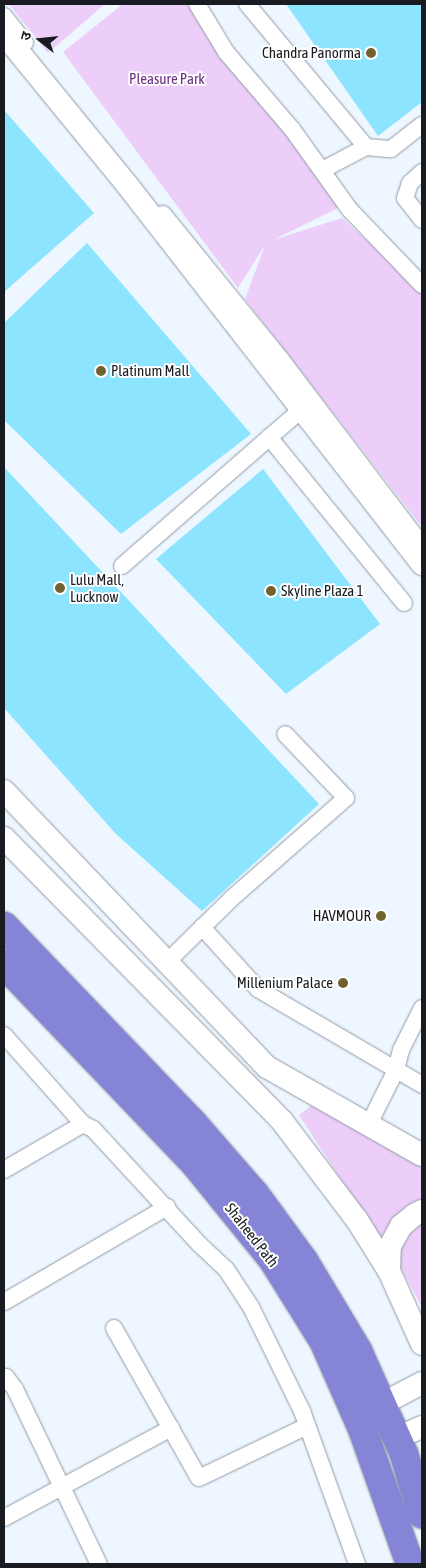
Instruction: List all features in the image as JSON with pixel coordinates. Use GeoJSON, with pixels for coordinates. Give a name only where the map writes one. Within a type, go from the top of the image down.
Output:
{"type":"FeatureCollection","features":[{"type":"Feature","properties":{"kind":"highway","name":"Shaheed Path"},"geometry":{"type":"LineString","coordinates":[[4,926],[193,1123],[255,1194],[304,1261],[358,1351],[404,1454],[422,1514]]}},
{"type":"Feature","properties":{"kind":"highway","name":"Shaheed Path"},"geometry":{"type":"LineString","coordinates":[[4,964],[195,1164],[273,1260],[324,1342],[363,1431],[410,1564]]}},
{"type":"Feature","properties":{"kind":"street"},"geometry":{"type":"LineString","coordinates":[[197,4],[226,52],[292,129],[350,210],[422,285]]}},
{"type":"Feature","properties":{"kind":"street"},"geometry":{"type":"LineString","coordinates":[[202,4],[328,168],[422,285]]}},
{"type":"Feature","properties":{"kind":"street"},"geometry":{"type":"LineString","coordinates":[[247,4],[366,147]]}},
{"type":"Feature","properties":{"kind":"street"},"geometry":{"type":"LineString","coordinates":[[4,16],[280,358],[422,545]]}},
{"type":"Feature","properties":{"kind":"street"},"geometry":{"type":"LineString","coordinates":[[4,34],[128,186],[422,564]]}},
{"type":"Feature","properties":{"kind":"street"},"geometry":{"type":"LineString","coordinates":[[328,168],[366,147],[391,149],[422,125]]}},
{"type":"Feature","properties":{"kind":"street"},"geometry":{"type":"LineString","coordinates":[[422,172],[410,183],[405,198],[422,220]]}},
{"type":"Feature","properties":{"kind":"street"},"geometry":{"type":"LineString","coordinates":[[122,566],[302,409]]}},
{"type":"Feature","properties":{"kind":"street"},"geometry":{"type":"LineString","coordinates":[[269,437],[404,603]]}},
{"type":"Feature","properties":{"kind":"street"},"geometry":{"type":"LineString","coordinates":[[167,962],[202,927],[346,798],[285,734]]}},
{"type":"Feature","properties":{"kind":"street"},"geometry":{"type":"LineString","coordinates":[[4,791],[266,1067],[422,1155]]}},
{"type":"Feature","properties":{"kind":"street"},"geometry":{"type":"LineString","coordinates":[[4,838],[282,1120],[357,1220],[389,1271],[422,1344]]}},
{"type":"Feature","properties":{"kind":"street"},"geometry":{"type":"LineString","coordinates":[[202,927],[258,989],[422,1085]]}},
{"type":"Feature","properties":{"kind":"street"},"geometry":{"type":"LineString","coordinates":[[370,1124],[396,1070],[401,1050],[422,1008]]}},
{"type":"Feature","properties":{"kind":"street"},"geometry":{"type":"LineString","coordinates":[[4,1035],[83,1124],[93,1128],[199,1244],[226,1269],[251,1307],[278,1360],[307,1426],[357,1564]]}},
{"type":"Feature","properties":{"kind":"street"},"geometry":{"type":"LineString","coordinates":[[4,1170],[83,1124]]}},
{"type":"Feature","properties":{"kind":"street"},"geometry":{"type":"LineString","coordinates":[[4,1302],[167,1207]]}},
{"type":"Feature","properties":{"kind":"street"},"geometry":{"type":"LineString","coordinates":[[389,1271],[390,1246],[393,1239],[401,1226],[422,1211]]}},
{"type":"Feature","properties":{"kind":"street"},"geometry":{"type":"LineString","coordinates":[[114,1328],[199,1478],[307,1426]]}},
{"type":"Feature","properties":{"kind":"street"},"geometry":{"type":"LineString","coordinates":[[4,1378],[6,1377],[15,1390],[99,1564]]}},
{"type":"Feature","properties":{"kind":"street"},"geometry":{"type":"LineString","coordinates":[[382,1404],[422,1383]]}},
{"type":"Feature","properties":{"kind":"street"},"geometry":{"type":"LineString","coordinates":[[397,1438],[422,1427]]}},
{"type":"Feature","properties":{"kind":"street"},"geometry":{"type":"LineString","coordinates":[[4,1518],[171,1428]]}},
{"type":"Feature","properties":{"kind":"green space"},"geometry":{"type":"Polygon","coordinates":[[[9,4],[105,4],[48,53],[9,4]]]}},
{"type":"Feature","properties":{"kind":"green space","name":"Pleasure Park"},"geometry":{"type":"Polygon","coordinates":[[[123,4],[199,4],[338,208],[273,240],[342,218],[422,292],[422,527],[245,299],[265,245],[238,288],[63,52],[123,4]]]}},
{"type":"Feature","properties":{"kind":"green space"},"geometry":{"type":"Polygon","coordinates":[[[316,1102],[422,1164],[422,1307],[392,1252],[366,1218],[299,1115],[316,1102]]]}},
{"type":"Feature","properties":{"kind":"building","name":"Chandra Panorma"},"geometry":{"type":"Polygon","coordinates":[[[286,4],[422,4],[422,102],[378,136],[286,4]]]}},
{"type":"Feature","properties":{"kind":"building"},"geometry":{"type":"Polygon","coordinates":[[[4,110],[94,213],[4,292],[4,110]]]}},
{"type":"Feature","properties":{"kind":"building","name":"Platinum Mall"},"geometry":{"type":"Polygon","coordinates":[[[87,243],[251,434],[121,534],[4,420],[4,323],[87,243]]]}},
{"type":"Feature","properties":{"kind":"building","name":"Lulu Mall, Lucknow"},"geometry":{"type":"Polygon","coordinates":[[[4,467],[319,804],[202,911],[116,834],[4,708],[4,467]]]}},
{"type":"Feature","properties":{"kind":"building","name":"Skyline Plaza 1"},"geometry":{"type":"Polygon","coordinates":[[[263,469],[380,624],[286,694],[156,559],[263,469]]]}},
{"type":"Feature","properties":{"kind":"place","name":"Chandra Panorma"},"geometry":{"type":"Point","coordinates":[371,53]}},
{"type":"Feature","properties":{"kind":"place","name":"Platinum Mall"},"geometry":{"type":"Point","coordinates":[101,371]}},
{"type":"Feature","properties":{"kind":"place","name":"Lulu Mall, Lucknow"},"geometry":{"type":"Point","coordinates":[60,588]}},
{"type":"Feature","properties":{"kind":"place","name":"Skyline Plaza 1"},"geometry":{"type":"Point","coordinates":[271,591]}},
{"type":"Feature","properties":{"kind":"place","name":"HAVMOUR"},"geometry":{"type":"Point","coordinates":[381,916]}},
{"type":"Feature","properties":{"kind":"place","name":"Millenium Palace"},"geometry":{"type":"Point","coordinates":[343,983]}}]}
